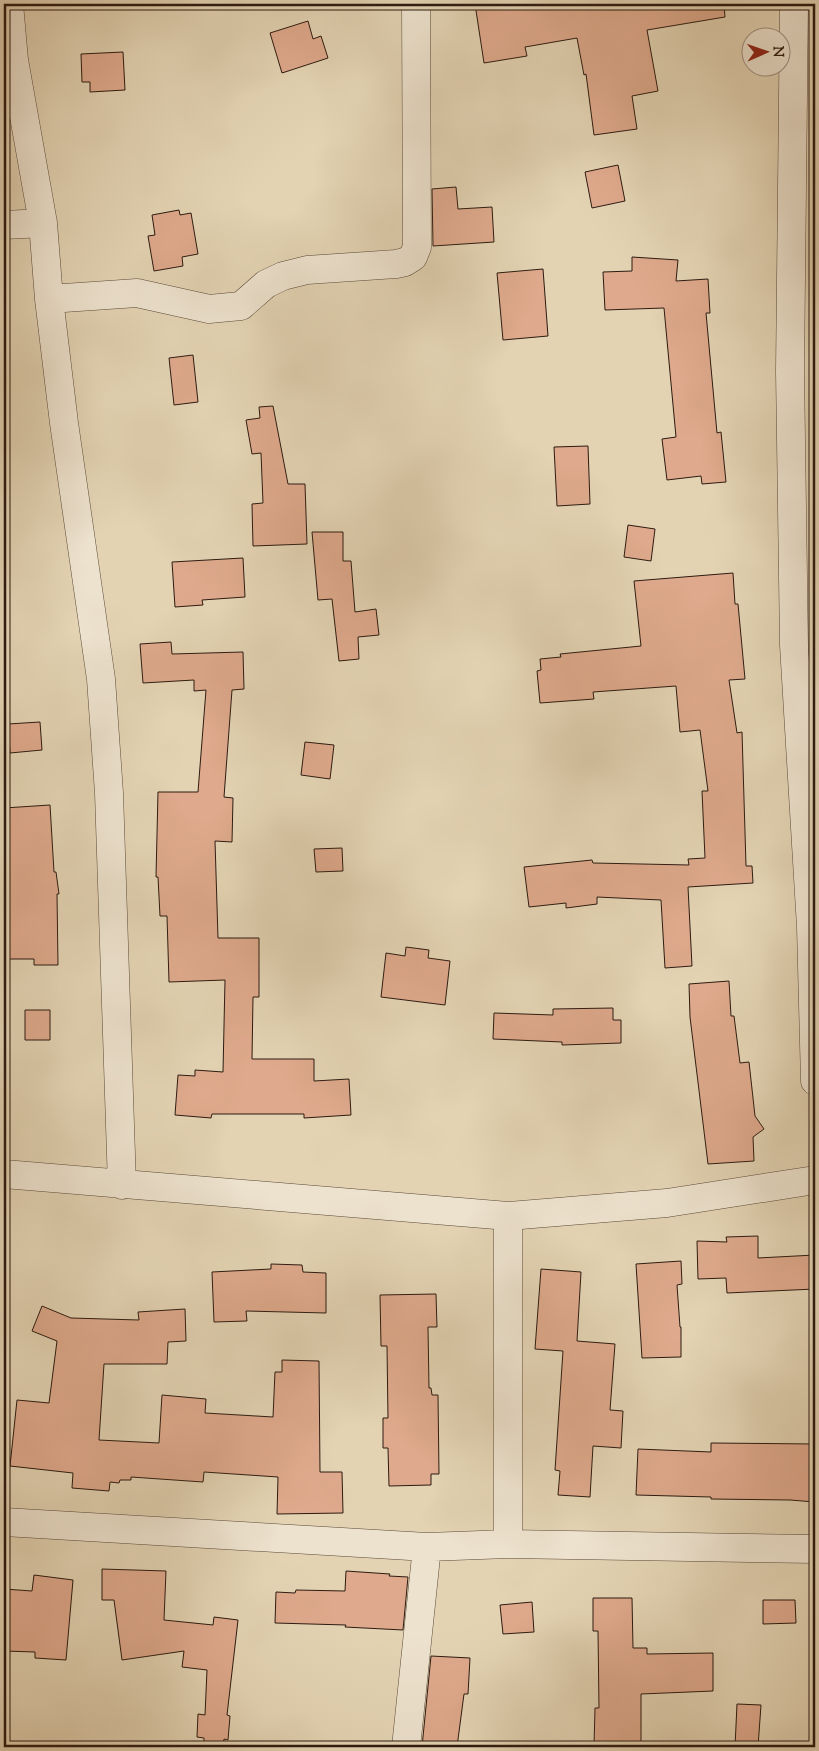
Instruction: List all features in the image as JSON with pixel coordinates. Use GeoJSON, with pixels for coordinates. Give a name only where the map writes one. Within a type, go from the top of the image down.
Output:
{"type":"FeatureCollection","features":[{"type":"Feature","properties":{"kind":"street"},"geometry":{"type":"LineString","coordinates":[[9,4],[14,60],[43,223],[49,299],[64,423],[101,679],[110,793],[122,1185]]}},
{"type":"Feature","properties":{"kind":"street"},"geometry":{"type":"LineString","coordinates":[[49,299],[136,293],[209,308],[241,306],[266,284],[283,276],[307,270],[396,264],[414,258],[417,237],[416,4]]}},
{"type":"Feature","properties":{"kind":"street"},"geometry":{"type":"LineString","coordinates":[[794,4],[790,371],[794,645],[811,926],[815,1081]]}},
{"type":"Feature","properties":{"kind":"street"},"geometry":{"type":"LineString","coordinates":[[4,225],[43,223]]}},
{"type":"Feature","properties":{"kind":"street"},"geometry":{"type":"LineString","coordinates":[[4,1174],[508,1216],[666,1203],[815,1180]]}},
{"type":"Feature","properties":{"kind":"street"},"geometry":{"type":"LineString","coordinates":[[508,1216],[508,1544]]}},
{"type":"Feature","properties":{"kind":"street"},"geometry":{"type":"LineString","coordinates":[[4,1522],[427,1548],[508,1544],[815,1549]]}},
{"type":"Feature","properties":{"kind":"street"},"geometry":{"type":"LineString","coordinates":[[406,1747],[427,1548]]}},
{"type":"Feature","properties":{"kind":"building"},"geometry":{"type":"Polygon","coordinates":[[[475,4],[724,4],[725,17],[647,30],[658,91],[632,96],[637,129],[594,135],[586,74],[584,75],[577,38],[525,47],[527,56],[484,63],[475,4]]]}},
{"type":"Feature","properties":{"kind":"building"},"geometry":{"type":"Polygon","coordinates":[[[308,21],[313,39],[321,36],[328,58],[282,73],[270,33],[308,21]]]}},
{"type":"Feature","properties":{"kind":"building"},"geometry":{"type":"Polygon","coordinates":[[[123,52],[125,90],[90,92],[90,82],[82,82],[81,54],[123,52]]]}},
{"type":"Feature","properties":{"kind":"building"},"geometry":{"type":"Polygon","coordinates":[[[618,165],[625,201],[592,208],[585,172],[618,165]]]}},
{"type":"Feature","properties":{"kind":"building"},"geometry":{"type":"Polygon","coordinates":[[[456,187],[458,209],[492,207],[494,242],[433,246],[432,189],[456,187]]]}},
{"type":"Feature","properties":{"kind":"building"},"geometry":{"type":"Polygon","coordinates":[[[179,210],[180,215],[191,213],[198,254],[182,257],[183,266],[154,271],[148,236],[155,235],[152,215],[179,210]]]}},
{"type":"Feature","properties":{"kind":"building"},"geometry":{"type":"Polygon","coordinates":[[[632,257],[678,260],[676,281],[708,279],[710,313],[706,313],[717,433],[721,432],[726,482],[702,484],[701,476],[667,480],[662,439],[676,437],[664,308],[605,310],[603,272],[632,271],[632,257]]]}},
{"type":"Feature","properties":{"kind":"building"},"geometry":{"type":"Polygon","coordinates":[[[543,269],[548,336],[503,340],[497,273],[543,269]]]}},
{"type":"Feature","properties":{"kind":"building"},"geometry":{"type":"Polygon","coordinates":[[[193,355],[198,402],[174,405],[169,358],[193,355]]]}},
{"type":"Feature","properties":{"kind":"building"},"geometry":{"type":"Polygon","coordinates":[[[273,406],[288,484],[305,484],[307,544],[253,546],[252,504],[263,503],[261,453],[252,454],[246,420],[260,418],[259,407],[273,406]]]}},
{"type":"Feature","properties":{"kind":"building"},"geometry":{"type":"Polygon","coordinates":[[[588,446],[590,504],[557,506],[554,447],[588,446]]]}},
{"type":"Feature","properties":{"kind":"building"},"geometry":{"type":"Polygon","coordinates":[[[628,525],[655,529],[651,561],[624,557],[628,525]]]}},
{"type":"Feature","properties":{"kind":"building"},"geometry":{"type":"Polygon","coordinates":[[[312,532],[343,532],[343,561],[351,561],[355,612],[376,609],[379,635],[358,637],[359,659],[339,661],[332,599],[318,600],[312,532]]]}},
{"type":"Feature","properties":{"kind":"building"},"geometry":{"type":"Polygon","coordinates":[[[243,558],[245,597],[202,600],[203,605],[175,607],[172,562],[243,558]]]}},
{"type":"Feature","properties":{"kind":"building"},"geometry":{"type":"Polygon","coordinates":[[[733,573],[745,679],[729,680],[737,733],[742,732],[746,866],[752,866],[753,883],[688,887],[692,966],[665,968],[661,900],[597,897],[597,904],[566,908],[566,903],[529,907],[524,867],[592,860],[593,863],[689,865],[688,859],[705,858],[702,791],[708,791],[700,730],[680,732],[676,686],[593,692],[594,699],[540,703],[537,671],[541,670],[540,659],[561,657],[560,654],[641,646],[634,581],[733,573]]]}},
{"type":"Feature","properties":{"kind":"building"},"geometry":{"type":"Polygon","coordinates":[[[171,642],[172,654],[243,652],[244,689],[232,690],[224,797],[233,798],[232,842],[215,841],[218,938],[259,938],[259,997],[253,997],[252,1059],[314,1059],[314,1081],[349,1079],[351,1115],[304,1118],[304,1114],[212,1114],[211,1118],[175,1115],[178,1075],[195,1076],[195,1070],[223,1072],[225,980],[169,982],[167,916],[160,916],[158,877],[156,877],[158,792],[198,792],[206,690],[194,691],[194,680],[143,683],[140,644],[171,642]]]}},
{"type":"Feature","properties":{"kind":"building"},"geometry":{"type":"Polygon","coordinates":[[[40,722],[42,750],[10,753],[8,724],[40,722]]]}},
{"type":"Feature","properties":{"kind":"building"},"geometry":{"type":"Polygon","coordinates":[[[305,742],[334,745],[330,779],[301,775],[305,742]]]}},
{"type":"Feature","properties":{"kind":"building"},"geometry":{"type":"Polygon","coordinates":[[[50,805],[54,872],[56,872],[59,894],[57,894],[58,965],[34,965],[34,959],[4,959],[4,808],[50,805]]]}},
{"type":"Feature","properties":{"kind":"building"},"geometry":{"type":"Polygon","coordinates":[[[342,848],[343,871],[316,872],[314,849],[342,848]]]}},
{"type":"Feature","properties":{"kind":"building"},"geometry":{"type":"Polygon","coordinates":[[[406,947],[429,950],[428,958],[450,961],[445,1005],[381,997],[386,953],[405,956],[406,947]]]}},
{"type":"Feature","properties":{"kind":"building"},"geometry":{"type":"Polygon","coordinates":[[[729,981],[731,1016],[734,1016],[740,1063],[749,1062],[755,1116],[764,1129],[753,1137],[754,1161],[708,1164],[690,1017],[689,984],[729,981]]]}},
{"type":"Feature","properties":{"kind":"building"},"geometry":{"type":"Polygon","coordinates":[[[613,1008],[613,1020],[621,1020],[621,1043],[562,1045],[562,1042],[493,1039],[494,1013],[553,1015],[553,1009],[613,1008]]]}},
{"type":"Feature","properties":{"kind":"building"},"geometry":{"type":"Polygon","coordinates":[[[25,1010],[50,1010],[50,1040],[25,1040],[25,1010]]]}},
{"type":"Feature","properties":{"kind":"building"},"geometry":{"type":"Polygon","coordinates":[[[758,1236],[758,1258],[815,1255],[815,1289],[727,1293],[726,1278],[698,1279],[697,1241],[727,1242],[726,1237],[758,1236]]]}},
{"type":"Feature","properties":{"kind":"building"},"geometry":{"type":"Polygon","coordinates":[[[681,1261],[682,1284],[677,1285],[681,1327],[681,1357],[642,1358],[636,1264],[681,1261]]]}},
{"type":"Feature","properties":{"kind":"building"},"geometry":{"type":"Polygon","coordinates":[[[271,1264],[302,1265],[303,1272],[326,1273],[326,1313],[246,1311],[247,1321],[214,1322],[212,1272],[271,1269],[271,1264]]]}},
{"type":"Feature","properties":{"kind":"building"},"geometry":{"type":"Polygon","coordinates":[[[541,1269],[581,1272],[577,1341],[615,1344],[610,1410],[623,1411],[621,1448],[593,1446],[590,1497],[558,1495],[560,1471],[555,1470],[563,1351],[535,1349],[541,1269]]]}},
{"type":"Feature","properties":{"kind":"building"},"geometry":{"type":"Polygon","coordinates":[[[436,1294],[437,1327],[428,1327],[429,1388],[431,1388],[432,1395],[438,1395],[439,1474],[431,1474],[431,1485],[389,1486],[388,1448],[383,1448],[383,1418],[388,1418],[387,1346],[381,1346],[380,1295],[436,1294]]]}},
{"type":"Feature","properties":{"kind":"building"},"geometry":{"type":"Polygon","coordinates":[[[42,1306],[71,1318],[139,1320],[138,1312],[185,1309],[186,1341],[168,1342],[167,1364],[104,1364],[99,1440],[159,1443],[162,1395],[206,1399],[205,1413],[273,1417],[275,1372],[282,1372],[282,1360],[319,1361],[320,1472],[342,1472],[343,1513],[277,1514],[278,1477],[204,1472],[203,1482],[131,1477],[131,1480],[120,1480],[119,1483],[110,1482],[109,1491],[72,1488],[73,1473],[10,1466],[17,1400],[49,1403],[57,1341],[32,1331],[42,1306]]]}},
{"type":"Feature","properties":{"kind":"building"},"geometry":{"type":"Polygon","coordinates":[[[711,1443],[815,1444],[815,1502],[636,1495],[638,1449],[711,1452],[711,1443]]]}},
{"type":"Feature","properties":{"kind":"building"},"geometry":{"type":"Polygon","coordinates":[[[102,1569],[166,1571],[164,1620],[213,1625],[214,1617],[238,1620],[227,1715],[230,1716],[228,1740],[224,1739],[223,1747],[204,1747],[204,1738],[197,1737],[198,1714],[205,1715],[207,1670],[182,1667],[184,1651],[122,1660],[114,1600],[102,1600],[102,1569]]]}},
{"type":"Feature","properties":{"kind":"building"},"geometry":{"type":"Polygon","coordinates":[[[346,1571],[408,1577],[403,1630],[345,1627],[346,1625],[275,1623],[276,1592],[295,1593],[296,1590],[345,1591],[346,1571]]]}},
{"type":"Feature","properties":{"kind":"building"},"geometry":{"type":"Polygon","coordinates":[[[34,1575],[73,1580],[66,1660],[35,1658],[35,1652],[4,1651],[4,1589],[32,1591],[34,1575]]]}},
{"type":"Feature","properties":{"kind":"building"},"geometry":{"type":"Polygon","coordinates":[[[593,1598],[632,1598],[633,1648],[647,1648],[647,1654],[713,1653],[713,1691],[641,1694],[641,1747],[594,1747],[595,1708],[599,1708],[598,1631],[593,1631],[593,1598]]]}},
{"type":"Feature","properties":{"kind":"building"},"geometry":{"type":"Polygon","coordinates":[[[763,1600],[795,1600],[796,1623],[763,1624],[763,1600]]]}},
{"type":"Feature","properties":{"kind":"building"},"geometry":{"type":"Polygon","coordinates":[[[532,1602],[534,1632],[503,1634],[500,1605],[532,1602]]]}},
{"type":"Feature","properties":{"kind":"building"},"geometry":{"type":"Polygon","coordinates":[[[431,1656],[470,1658],[468,1694],[464,1694],[457,1747],[422,1747],[431,1656]]]}},
{"type":"Feature","properties":{"kind":"building"},"geometry":{"type":"Polygon","coordinates":[[[737,1704],[761,1705],[758,1747],[735,1747],[737,1704]]]}}]}
